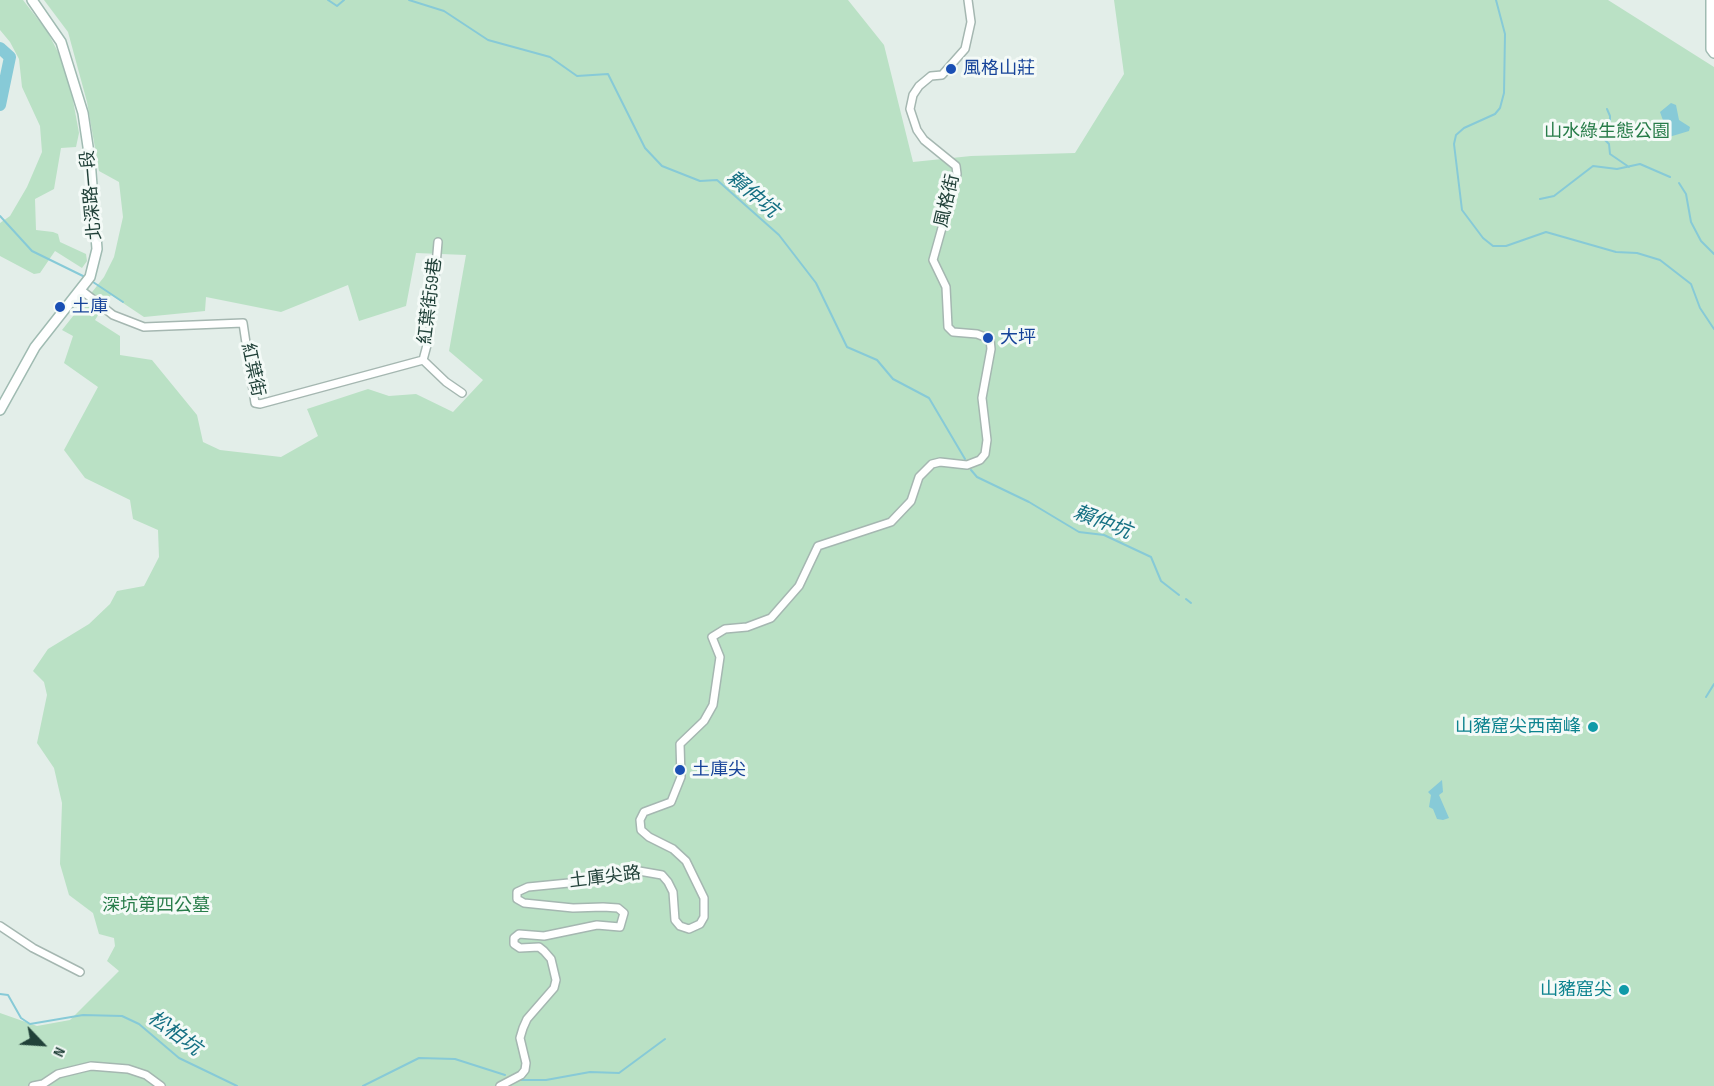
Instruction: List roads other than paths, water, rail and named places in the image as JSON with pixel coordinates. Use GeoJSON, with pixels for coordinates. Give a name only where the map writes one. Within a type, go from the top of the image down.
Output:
{"type":"FeatureCollection","features":[{"type":"Feature","properties":{"kind":"main road","name":"北深路一段"},"geometry":{"type":"LineString","coordinates":[[0,410],[36,347],[90,277],[97,249],[90,160],[83,113],[61,42],[32,0]]}},
{"type":"Feature","properties":{"kind":"main road"},"geometry":{"type":"LineString","coordinates":[[1711,0],[1711,49],[1714,53]]}},
{"type":"Feature","properties":{"kind":"street","name":"風格街"},"geometry":{"type":"LineString","coordinates":[[968,0],[971,22],[965,49],[942,75],[931,76],[919,86],[913,95],[909,109],[917,130],[924,140],[956,166],[957,174],[946,216],[933,253],[935,266],[946,288],[948,327],[952,332],[977,333],[990,339]]}},
{"type":"Feature","properties":{"kind":"street","name":"紅葉街59巷"},"geometry":{"type":"LineString","coordinates":[[423,360],[430,334],[438,242]]}},
{"type":"Feature","properties":{"kind":"street","name":"紅葉街"},"geometry":{"type":"LineString","coordinates":[[81,290],[113,315],[144,327],[243,323],[255,403],[260,404],[423,360]]}},
{"type":"Feature","properties":{"kind":"street","name":"土庫尖路"},"geometry":{"type":"LineString","coordinates":[[500,1086],[521,1075],[525,1070],[526,1063],[520,1038],[523,1028],[527,1018],[554,988],[556,980],[551,959],[544,951],[538,947],[520,948],[514,944],[514,939],[519,934],[544,936],[597,925],[620,927],[624,913],[618,908],[573,908],[524,903],[518,899],[517,892],[528,887],[589,881],[645,872],[662,875],[668,882],[673,892],[675,920],[680,926],[689,928],[700,924],[704,918],[704,898],[686,861],[673,849],[649,837],[641,830],[640,820],[644,812],[671,802],[681,777],[680,744],[704,722],[713,705],[720,657],[712,637],[725,629],[747,627],[771,618],[799,586],[818,546],[891,522],[912,501],[919,477],[932,464],[939,462],[966,465],[980,460],[985,454],[987,441],[982,398],[991,349],[990,339]]}},
{"type":"Feature","properties":{"kind":"street"},"geometry":{"type":"LineString","coordinates":[[423,360],[446,382],[462,393]]}},
{"type":"Feature","properties":{"kind":"street"},"geometry":{"type":"LineString","coordinates":[[0,926],[33,948],[80,972]]}},
{"type":"Feature","properties":{"kind":"street"},"geometry":{"type":"LineString","coordinates":[[33,1086],[58,1074],[91,1066],[128,1069],[146,1075],[161,1086]]}},
{"type":"Feature","properties":{"kind":"water"},"geometry":{"type":"Polygon","coordinates":[[[1671,103],[1676,105],[1679,120],[1690,127],[1689,131],[1669,137],[1660,112],[1671,103]]]}},
{"type":"Feature","properties":{"kind":"water"},"geometry":{"type":"Polygon","coordinates":[[[1442,780],[1443,792],[1439,795],[1449,818],[1443,820],[1437,819],[1433,809],[1429,807],[1431,795],[1428,792],[1442,780]]]}},
{"type":"Feature","properties":{"kind":"waterway","name":"賴仲坑"},"geometry":{"type":"LineString","coordinates":[[328,0],[337,6],[344,0]]}},
{"type":"Feature","properties":{"kind":"waterway","name":"賴仲坑"},"geometry":{"type":"LineString","coordinates":[[409,0],[444,11],[488,40],[550,57],[577,76],[608,74],[645,148],[662,166],[700,181],[717,180],[779,235],[816,283],[847,347],[877,360],[893,379],[929,398],[965,459]]}},
{"type":"Feature","properties":{"kind":"waterway"},"geometry":{"type":"LineString","coordinates":[[1496,0],[1505,34],[1504,93],[1500,108],[1495,114],[1464,128],[1456,135],[1454,144],[1462,210],[1483,238],[1493,246],[1506,246],[1546,232],[1616,252],[1637,253],[1660,260],[1691,284],[1700,308],[1714,329]]}},
{"type":"Feature","properties":{"kind":"waterway"},"geometry":{"type":"LineString","coordinates":[[0,48],[10,57],[0,105]]}},
{"type":"Feature","properties":{"kind":"waterway"},"geometry":{"type":"LineString","coordinates":[[1607,109],[1610,116],[1610,132],[1605,140],[1609,144],[1610,154],[1629,167]]}},
{"type":"Feature","properties":{"kind":"waterway"},"geometry":{"type":"LineString","coordinates":[[1540,199],[1554,196],[1593,166],[1617,169],[1640,164],[1670,177]]}},
{"type":"Feature","properties":{"kind":"waterway"},"geometry":{"type":"LineString","coordinates":[[1679,183],[1686,194],[1691,222],[1701,241],[1714,254]]}},
{"type":"Feature","properties":{"kind":"waterway"},"geometry":{"type":"LineString","coordinates":[[0,216],[32,251],[83,276]]}},
{"type":"Feature","properties":{"kind":"waterway"},"geometry":{"type":"LineString","coordinates":[[93,282],[123,302]]}},
{"type":"Feature","properties":{"kind":"waterway","name":"賴仲坑"},"geometry":{"type":"LineString","coordinates":[[971,470],[977,477],[1029,502],[1079,532],[1104,535],[1151,557],[1161,581],[1179,595]]}},
{"type":"Feature","properties":{"kind":"waterway","name":"賴仲坑"},"geometry":{"type":"LineString","coordinates":[[1186,599],[1191,603]]}},
{"type":"Feature","properties":{"kind":"waterway"},"geometry":{"type":"LineString","coordinates":[[1706,697],[1714,684]]}},
{"type":"Feature","properties":{"kind":"waterway","name":"松柏坑"},"geometry":{"type":"LineString","coordinates":[[0,994],[8,995],[21,1018],[30,1024],[83,1015],[122,1016],[139,1024],[179,1058],[237,1086]]}},
{"type":"Feature","properties":{"kind":"waterway","name":"松柏坑"},"geometry":{"type":"LineString","coordinates":[[520,1080],[546,1080],[590,1072],[619,1073],[665,1039]]}},
{"type":"Feature","properties":{"kind":"waterway","name":"松柏坑"},"geometry":{"type":"LineString","coordinates":[[363,1086],[419,1058],[455,1059],[505,1075]]}},
{"type":"Feature","properties":{"kind":"place","name":"風格山莊"},"geometry":{"type":"Point","coordinates":[951,69]}},
{"type":"Feature","properties":{"kind":"place","name":"土庫"},"geometry":{"type":"Point","coordinates":[60,307]}},
{"type":"Feature","properties":{"kind":"place","name":"大坪"},"geometry":{"type":"Point","coordinates":[988,338]}},
{"type":"Feature","properties":{"kind":"place","name":"山豬窟尖西南峰"},"geometry":{"type":"Point","coordinates":[1593,727]}},
{"type":"Feature","properties":{"kind":"place","name":"土庫尖"},"geometry":{"type":"Point","coordinates":[680,770]}},
{"type":"Feature","properties":{"kind":"place","name":"山豬窟尖"},"geometry":{"type":"Point","coordinates":[1624,990]}},
{"type":"Feature","properties":{"kind":"park label","name":"山水綠生態公園"},"geometry":{"type":"Point","coordinates":[1607,132]}},
{"type":"Feature","properties":{"kind":"park label","name":"深坑第四公墓"},"geometry":{"type":"Point","coordinates":[156,906]}}]}
